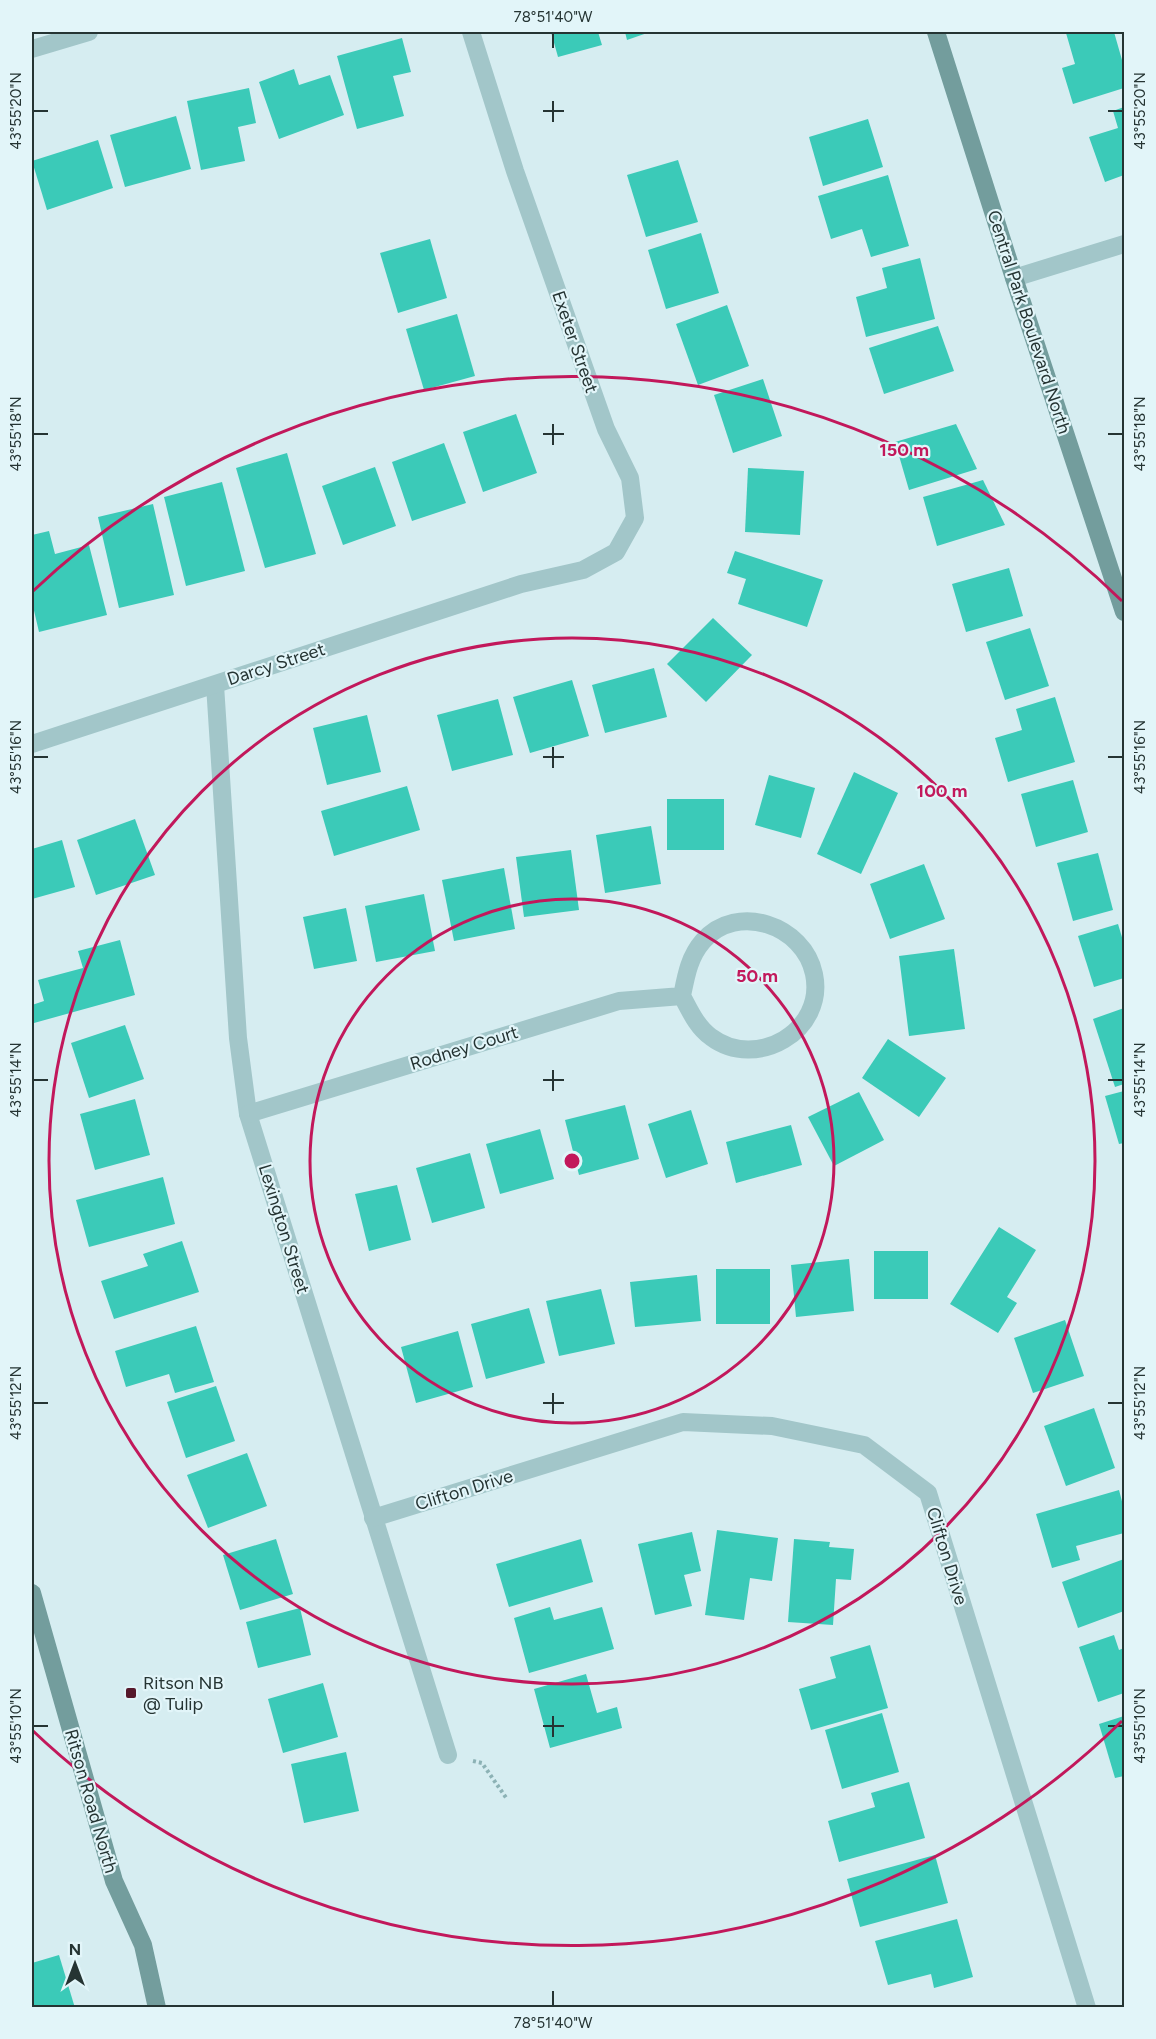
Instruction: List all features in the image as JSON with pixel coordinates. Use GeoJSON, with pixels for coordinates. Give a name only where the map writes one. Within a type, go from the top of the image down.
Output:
{"type":"FeatureCollection","features":[{"type":"Feature","properties":{"kind":"street"},"geometry":{"type":"LineString","coordinates":[[32,49],[89,32]]}},
{"type":"Feature","properties":{"kind":"street","name":"Exeter Street"},"geometry":{"type":"LineString","coordinates":[[471,32],[515,171],[602,418],[630,478],[636,518],[616,552],[583,570],[521,584]]}},
{"type":"Feature","properties":{"kind":"street","name":"Central Park Boulevard North"},"geometry":{"type":"LineString","coordinates":[[936,32],[1014,278],[1125,612]]}},
{"type":"Feature","properties":{"kind":"street"},"geometry":{"type":"LineString","coordinates":[[1014,278],[1125,244]]}},
{"type":"Feature","properties":{"kind":"street","name":"Darcy Street"},"geometry":{"type":"LineString","coordinates":[[32,744],[521,584]]}},
{"type":"Feature","properties":{"kind":"street","name":"Lexington Street"},"geometry":{"type":"LineString","coordinates":[[215,685],[238,1038],[248,1114],[448,1755]]}},
{"type":"Feature","properties":{"kind":"street"},"geometry":{"type":"LineString","coordinates":[[740,922],[760,922],[779,928],[796,939],[808,956],[814,975],[814,995],[807,1017],[794,1034],[775,1046],[752,1051],[730,1047],[710,1037],[695,1021],[682,996],[692,956],[704,940],[720,928],[740,922]]}},
{"type":"Feature","properties":{"kind":"street","name":"Rodney Court"},"geometry":{"type":"LineString","coordinates":[[248,1114],[619,1001],[682,996]]}},
{"type":"Feature","properties":{"kind":"street","name":"Clifton Drive"},"geometry":{"type":"LineString","coordinates":[[373,1518],[682,1422],[772,1426],[864,1445],[928,1493],[1087,2007]]}},
{"type":"Feature","properties":{"kind":"street","name":"Ritson Road North"},"geometry":{"type":"LineString","coordinates":[[32,1593],[114,1881],[143,1945],[157,2007]]}},
{"type":"Feature","properties":{"kind":"path"},"geometry":{"type":"LineString","coordinates":[[448,1755],[482,1762],[507,1799]]}},
{"type":"Feature","properties":{"kind":"building"},"geometry":{"type":"Polygon","coordinates":[[[551,32],[598,32],[602,45],[558,57],[551,32]]]}},
{"type":"Feature","properties":{"kind":"building"},"geometry":{"type":"Polygon","coordinates":[[[625,32],[650,32],[627,40],[625,32]]]}},
{"type":"Feature","properties":{"kind":"building"},"geometry":{"type":"Polygon","coordinates":[[[1114,32],[1124,67],[1124,88],[1073,104],[1062,68],[1075,64],[1066,33],[1114,32]]]}},
{"type":"Feature","properties":{"kind":"building"},"geometry":{"type":"Polygon","coordinates":[[[402,38],[411,72],[393,76],[404,116],[357,129],[337,56],[402,38]]]}},
{"type":"Feature","properties":{"kind":"building"},"geometry":{"type":"Polygon","coordinates":[[[294,69],[299,85],[330,75],[344,115],[279,139],[259,82],[294,69]]]}},
{"type":"Feature","properties":{"kind":"building"},"geometry":{"type":"Polygon","coordinates":[[[249,88],[256,123],[238,127],[245,161],[201,170],[187,101],[249,88]]]}},
{"type":"Feature","properties":{"kind":"building"},"geometry":{"type":"Polygon","coordinates":[[[1124,107],[1124,175],[1105,182],[1089,137],[1118,128],[1113,111],[1124,107]]]}},
{"type":"Feature","properties":{"kind":"building"},"geometry":{"type":"Polygon","coordinates":[[[176,116],[191,169],[125,187],[110,135],[176,116]]]}},
{"type":"Feature","properties":{"kind":"building"},"geometry":{"type":"Polygon","coordinates":[[[868,119],[883,167],[823,186],[809,137],[868,119]]]}},
{"type":"Feature","properties":{"kind":"building"},"geometry":{"type":"Polygon","coordinates":[[[98,140],[113,188],[47,210],[32,161],[98,140]]]}},
{"type":"Feature","properties":{"kind":"building"},"geometry":{"type":"Polygon","coordinates":[[[678,160],[698,222],[646,237],[627,175],[678,160]]]}},
{"type":"Feature","properties":{"kind":"building"},"geometry":{"type":"Polygon","coordinates":[[[888,175],[909,246],[871,257],[862,229],[831,239],[818,196],[888,175]]]}},
{"type":"Feature","properties":{"kind":"building"},"geometry":{"type":"Polygon","coordinates":[[[701,233],[719,293],[666,309],[648,250],[701,233]]]}},
{"type":"Feature","properties":{"kind":"building"},"geometry":{"type":"Polygon","coordinates":[[[430,239],[447,298],[398,313],[380,253],[430,239]]]}},
{"type":"Feature","properties":{"kind":"building"},"geometry":{"type":"Polygon","coordinates":[[[920,258],[935,319],[866,337],[856,297],[887,288],[882,268],[920,258]]]}},
{"type":"Feature","properties":{"kind":"building"},"geometry":{"type":"Polygon","coordinates":[[[727,305],[749,366],[698,385],[676,324],[727,305]]]}},
{"type":"Feature","properties":{"kind":"building"},"geometry":{"type":"Polygon","coordinates":[[[457,314],[475,376],[424,390],[406,329],[457,314]]]}},
{"type":"Feature","properties":{"kind":"building"},"geometry":{"type":"Polygon","coordinates":[[[938,326],[954,371],[884,394],[869,348],[938,326]]]}},
{"type":"Feature","properties":{"kind":"building"},"geometry":{"type":"Polygon","coordinates":[[[763,379],[782,436],[733,453],[714,395],[763,379]]]}},
{"type":"Feature","properties":{"kind":"building"},"geometry":{"type":"Polygon","coordinates":[[[516,414],[537,473],[483,492],[463,432],[516,414]]]}},
{"type":"Feature","properties":{"kind":"building"},"geometry":{"type":"Polygon","coordinates":[[[956,424],[977,469],[909,490],[895,442],[956,424]]]}},
{"type":"Feature","properties":{"kind":"building"},"geometry":{"type":"Polygon","coordinates":[[[444,443],[466,503],[412,521],[392,462],[444,443]]]}},
{"type":"Feature","properties":{"kind":"building"},"geometry":{"type":"Polygon","coordinates":[[[287,453],[316,554],[265,568],[236,468],[287,453]]]}},
{"type":"Feature","properties":{"kind":"building"},"geometry":{"type":"Polygon","coordinates":[[[375,467],[396,526],[343,545],[322,486],[375,467]]]}},
{"type":"Feature","properties":{"kind":"building"},"geometry":{"type":"Polygon","coordinates":[[[748,468],[804,471],[800,535],[745,532],[748,468]]]}},
{"type":"Feature","properties":{"kind":"building"},"geometry":{"type":"Polygon","coordinates":[[[983,480],[1005,525],[937,546],[923,497],[983,480]]]}},
{"type":"Feature","properties":{"kind":"building"},"geometry":{"type":"Polygon","coordinates":[[[222,482],[245,571],[186,586],[164,497],[222,482]]]}},
{"type":"Feature","properties":{"kind":"building"},"geometry":{"type":"Polygon","coordinates":[[[153,504],[174,595],[119,608],[98,517],[153,504]]]}},
{"type":"Feature","properties":{"kind":"building"},"geometry":{"type":"Polygon","coordinates":[[[49,531],[55,554],[89,545],[107,615],[39,632],[32,602],[32,535],[49,531]]]}},
{"type":"Feature","properties":{"kind":"building"},"geometry":{"type":"Polygon","coordinates":[[[735,551],[823,580],[807,627],[738,604],[746,579],[727,573],[735,551]]]}},
{"type":"Feature","properties":{"kind":"building"},"geometry":{"type":"Polygon","coordinates":[[[1009,568],[1023,616],[966,632],[952,584],[1009,568]]]}},
{"type":"Feature","properties":{"kind":"building"},"geometry":{"type":"Polygon","coordinates":[[[713,618],[752,655],[706,702],[667,664],[713,618]]]}},
{"type":"Feature","properties":{"kind":"building"},"geometry":{"type":"Polygon","coordinates":[[[1030,628],[1049,686],[1005,700],[986,642],[1030,628]]]}},
{"type":"Feature","properties":{"kind":"building"},"geometry":{"type":"Polygon","coordinates":[[[654,668],[667,717],[605,733],[592,685],[654,668]]]}},
{"type":"Feature","properties":{"kind":"building"},"geometry":{"type":"Polygon","coordinates":[[[572,680],[589,736],[530,753],[513,697],[572,680]]]}},
{"type":"Feature","properties":{"kind":"building"},"geometry":{"type":"Polygon","coordinates":[[[1055,697],[1075,762],[1008,782],[995,738],[1022,730],[1016,709],[1055,697]]]}},
{"type":"Feature","properties":{"kind":"building"},"geometry":{"type":"Polygon","coordinates":[[[498,699],[513,755],[452,771],[437,715],[498,699]]]}},
{"type":"Feature","properties":{"kind":"building"},"geometry":{"type":"Polygon","coordinates":[[[367,715],[381,772],[327,785],[313,728],[367,715]]]}},
{"type":"Feature","properties":{"kind":"building"},"geometry":{"type":"Polygon","coordinates":[[[854,772],[898,793],[861,874],[817,854],[854,772]]]}},
{"type":"Feature","properties":{"kind":"building"},"geometry":{"type":"Polygon","coordinates":[[[769,775],[815,788],[801,838],[755,825],[769,775]]]}},
{"type":"Feature","properties":{"kind":"building"},"geometry":{"type":"Polygon","coordinates":[[[1073,780],[1088,832],[1036,847],[1021,794],[1073,780]]]}},
{"type":"Feature","properties":{"kind":"building"},"geometry":{"type":"Polygon","coordinates":[[[407,786],[420,830],[334,856],[321,811],[407,786]]]}},
{"type":"Feature","properties":{"kind":"building"},"geometry":{"type":"Polygon","coordinates":[[[667,799],[724,799],[724,850],[667,850],[667,799]]]}},
{"type":"Feature","properties":{"kind":"building"},"geometry":{"type":"Polygon","coordinates":[[[135,819],[155,875],[96,895],[77,840],[135,819]]]}},
{"type":"Feature","properties":{"kind":"building"},"geometry":{"type":"Polygon","coordinates":[[[651,826],[661,884],[605,893],[596,835],[651,826]]]}},
{"type":"Feature","properties":{"kind":"building"},"geometry":{"type":"Polygon","coordinates":[[[62,840],[75,887],[32,899],[32,849],[62,840]]]}},
{"type":"Feature","properties":{"kind":"building"},"geometry":{"type":"Polygon","coordinates":[[[571,850],[579,910],[524,917],[516,857],[571,850]]]}},
{"type":"Feature","properties":{"kind":"building"},"geometry":{"type":"Polygon","coordinates":[[[1098,853],[1113,910],[1073,921],[1057,863],[1098,853]]]}},
{"type":"Feature","properties":{"kind":"building"},"geometry":{"type":"Polygon","coordinates":[[[924,864],[945,919],[890,939],[870,884],[924,864]]]}},
{"type":"Feature","properties":{"kind":"building"},"geometry":{"type":"Polygon","coordinates":[[[504,868],[515,929],[454,941],[442,880],[504,868]]]}},
{"type":"Feature","properties":{"kind":"building"},"geometry":{"type":"Polygon","coordinates":[[[424,894],[435,951],[376,962],[365,906],[424,894]]]}},
{"type":"Feature","properties":{"kind":"building"},"geometry":{"type":"Polygon","coordinates":[[[346,908],[357,961],[314,969],[303,917],[346,908]]]}},
{"type":"Feature","properties":{"kind":"building"},"geometry":{"type":"Polygon","coordinates":[[[1118,924],[1124,944],[1124,978],[1094,987],[1078,936],[1118,924]]]}},
{"type":"Feature","properties":{"kind":"building"},"geometry":{"type":"Polygon","coordinates":[[[120,940],[135,995],[34,1023],[32,1005],[44,1001],[38,980],[83,968],[78,951],[120,940]]]}},
{"type":"Feature","properties":{"kind":"building"},"geometry":{"type":"Polygon","coordinates":[[[954,949],[965,1029],[909,1036],[899,956],[954,949]]]}},
{"type":"Feature","properties":{"kind":"building"},"geometry":{"type":"Polygon","coordinates":[[[1124,1008],[1124,1084],[1115,1087],[1093,1019],[1124,1008]]]}},
{"type":"Feature","properties":{"kind":"building"},"geometry":{"type":"Polygon","coordinates":[[[125,1025],[144,1079],[89,1098],[71,1043],[125,1025]]]}},
{"type":"Feature","properties":{"kind":"building"},"geometry":{"type":"Polygon","coordinates":[[[888,1039],[946,1078],[919,1117],[862,1078],[888,1039]]]}},
{"type":"Feature","properties":{"kind":"building"},"geometry":{"type":"Polygon","coordinates":[[[1124,1091],[1124,1143],[1119,1144],[1105,1096],[1124,1091]]]}},
{"type":"Feature","properties":{"kind":"building"},"geometry":{"type":"Polygon","coordinates":[[[859,1092],[884,1140],[834,1166],[808,1117],[859,1092]]]}},
{"type":"Feature","properties":{"kind":"building"},"geometry":{"type":"Polygon","coordinates":[[[135,1099],[150,1155],[95,1170],[80,1114],[135,1099]]]}},
{"type":"Feature","properties":{"kind":"building"},"geometry":{"type":"Polygon","coordinates":[[[625,1105],[639,1159],[579,1175],[565,1120],[625,1105]]]}},
{"type":"Feature","properties":{"kind":"building"},"geometry":{"type":"Polygon","coordinates":[[[691,1110],[708,1164],[666,1178],[648,1124],[691,1110]]]}},
{"type":"Feature","properties":{"kind":"building"},"geometry":{"type":"Polygon","coordinates":[[[791,1125],[802,1165],[736,1183],[726,1142],[791,1125]]]}},
{"type":"Feature","properties":{"kind":"building"},"geometry":{"type":"Polygon","coordinates":[[[540,1129],[554,1179],[500,1194],[486,1144],[540,1129]]]}},
{"type":"Feature","properties":{"kind":"building"},"geometry":{"type":"Polygon","coordinates":[[[470,1153],[485,1208],[432,1223],[416,1168],[470,1153]]]}},
{"type":"Feature","properties":{"kind":"building"},"geometry":{"type":"Polygon","coordinates":[[[163,1177],[175,1224],[89,1247],[76,1200],[163,1177]]]}},
{"type":"Feature","properties":{"kind":"building"},"geometry":{"type":"Polygon","coordinates":[[[397,1185],[411,1240],[369,1251],[355,1194],[397,1185]]]}},
{"type":"Feature","properties":{"kind":"building"},"geometry":{"type":"Polygon","coordinates":[[[999,1227],[1036,1250],[1007,1297],[1017,1303],[998,1333],[950,1304],[999,1227]]]}},
{"type":"Feature","properties":{"kind":"building"},"geometry":{"type":"Polygon","coordinates":[[[182,1241],[199,1292],[114,1319],[101,1281],[148,1266],[143,1254],[182,1241]]]}},
{"type":"Feature","properties":{"kind":"building"},"geometry":{"type":"Polygon","coordinates":[[[874,1251],[928,1251],[928,1299],[874,1299],[874,1251]]]}},
{"type":"Feature","properties":{"kind":"building"},"geometry":{"type":"Polygon","coordinates":[[[849,1259],[854,1311],[796,1317],[791,1265],[849,1259]]]}},
{"type":"Feature","properties":{"kind":"building"},"geometry":{"type":"Polygon","coordinates":[[[716,1269],[770,1269],[770,1324],[716,1324],[716,1269]]]}},
{"type":"Feature","properties":{"kind":"building"},"geometry":{"type":"Polygon","coordinates":[[[697,1275],[701,1321],[635,1327],[630,1282],[697,1275]]]}},
{"type":"Feature","properties":{"kind":"building"},"geometry":{"type":"Polygon","coordinates":[[[601,1289],[615,1344],[559,1356],[546,1301],[601,1289]]]}},
{"type":"Feature","properties":{"kind":"building"},"geometry":{"type":"Polygon","coordinates":[[[529,1308],[545,1363],[486,1379],[471,1324],[529,1308]]]}},
{"type":"Feature","properties":{"kind":"building"},"geometry":{"type":"Polygon","coordinates":[[[1065,1320],[1084,1376],[1033,1393],[1014,1338],[1065,1320]]]}},
{"type":"Feature","properties":{"kind":"building"},"geometry":{"type":"Polygon","coordinates":[[[196,1326],[214,1382],[175,1393],[169,1374],[126,1387],[115,1351],[196,1326]]]}},
{"type":"Feature","properties":{"kind":"building"},"geometry":{"type":"Polygon","coordinates":[[[458,1331],[473,1387],[416,1403],[401,1347],[458,1331]]]}},
{"type":"Feature","properties":{"kind":"building"},"geometry":{"type":"Polygon","coordinates":[[[216,1386],[235,1441],[186,1458],[167,1402],[216,1386]]]}},
{"type":"Feature","properties":{"kind":"building"},"geometry":{"type":"Polygon","coordinates":[[[1094,1408],[1115,1468],[1066,1486],[1044,1426],[1094,1408]]]}},
{"type":"Feature","properties":{"kind":"building"},"geometry":{"type":"Polygon","coordinates":[[[247,1453],[267,1506],[208,1528],[187,1475],[247,1453]]]}},
{"type":"Feature","properties":{"kind":"building"},"geometry":{"type":"Polygon","coordinates":[[[1119,1490],[1124,1509],[1124,1533],[1076,1546],[1080,1560],[1052,1568],[1036,1514],[1119,1490]]]}},
{"type":"Feature","properties":{"kind":"building"},"geometry":{"type":"Polygon","coordinates":[[[717,1530],[778,1538],[772,1581],[750,1578],[744,1620],[705,1615],[717,1530]]]}},
{"type":"Feature","properties":{"kind":"building"},"geometry":{"type":"Polygon","coordinates":[[[692,1532],[701,1571],[684,1575],[692,1606],[655,1615],[638,1544],[692,1532]]]}},
{"type":"Feature","properties":{"kind":"building"},"geometry":{"type":"Polygon","coordinates":[[[276,1539],[293,1594],[240,1610],[223,1555],[276,1539]]]}},
{"type":"Feature","properties":{"kind":"building"},"geometry":{"type":"Polygon","coordinates":[[[581,1539],[593,1582],[509,1607],[496,1564],[581,1539]]]}},
{"type":"Feature","properties":{"kind":"building"},"geometry":{"type":"Polygon","coordinates":[[[794,1539],[830,1542],[829,1547],[854,1549],[851,1580],[836,1579],[833,1625],[788,1622],[794,1539]]]}},
{"type":"Feature","properties":{"kind":"building"},"geometry":{"type":"Polygon","coordinates":[[[1124,1559],[1124,1611],[1078,1628],[1062,1582],[1124,1559]]]}},
{"type":"Feature","properties":{"kind":"building"},"geometry":{"type":"Polygon","coordinates":[[[550,1607],[554,1620],[602,1607],[614,1649],[529,1673],[514,1618],[550,1607]]]}},
{"type":"Feature","properties":{"kind":"building"},"geometry":{"type":"Polygon","coordinates":[[[300,1608],[311,1655],[258,1668],[246,1622],[300,1608]]]}},
{"type":"Feature","properties":{"kind":"building"},"geometry":{"type":"Polygon","coordinates":[[[1114,1635],[1119,1650],[1124,1648],[1124,1693],[1098,1702],[1079,1647],[1114,1635]]]}},
{"type":"Feature","properties":{"kind":"building"},"geometry":{"type":"Polygon","coordinates":[[[870,1645],[888,1708],[811,1730],[799,1689],[836,1678],[830,1657],[870,1645]]]}},
{"type":"Feature","properties":{"kind":"building"},"geometry":{"type":"Polygon","coordinates":[[[586,1674],[597,1713],[617,1707],[622,1728],[550,1748],[534,1689],[586,1674]]]}},
{"type":"Feature","properties":{"kind":"building"},"geometry":{"type":"Polygon","coordinates":[[[323,1683],[338,1737],[283,1753],[268,1699],[323,1683]]]}},
{"type":"Feature","properties":{"kind":"building"},"geometry":{"type":"Polygon","coordinates":[[[882,1713],[899,1772],[842,1789],[825,1730],[882,1713]]]}},
{"type":"Feature","properties":{"kind":"building"},"geometry":{"type":"Polygon","coordinates":[[[1124,1716],[1124,1776],[1115,1778],[1099,1724],[1124,1716]]]}},
{"type":"Feature","properties":{"kind":"building"},"geometry":{"type":"Polygon","coordinates":[[[346,1752],[359,1811],[304,1823],[291,1764],[346,1752]]]}},
{"type":"Feature","properties":{"kind":"building"},"geometry":{"type":"Polygon","coordinates":[[[909,1782],[925,1838],[839,1862],[828,1821],[875,1807],[871,1793],[909,1782]]]}},
{"type":"Feature","properties":{"kind":"building"},"geometry":{"type":"Polygon","coordinates":[[[935,1855],[948,1903],[860,1927],[847,1879],[935,1855]]]}},
{"type":"Feature","properties":{"kind":"building"},"geometry":{"type":"Polygon","coordinates":[[[957,1919],[973,1977],[934,1988],[931,1974],[888,1985],[875,1941],[957,1919]]]}},
{"type":"Feature","properties":{"kind":"building"},"geometry":{"type":"Polygon","coordinates":[[[59,1955],[75,2008],[32,2008],[32,1963],[59,1955]]]}},
{"type":"Feature","properties":{"kind":"place","name":"Ritson NB @ Tulip"},"geometry":{"type":"Point","coordinates":[131,1693]}}]}
